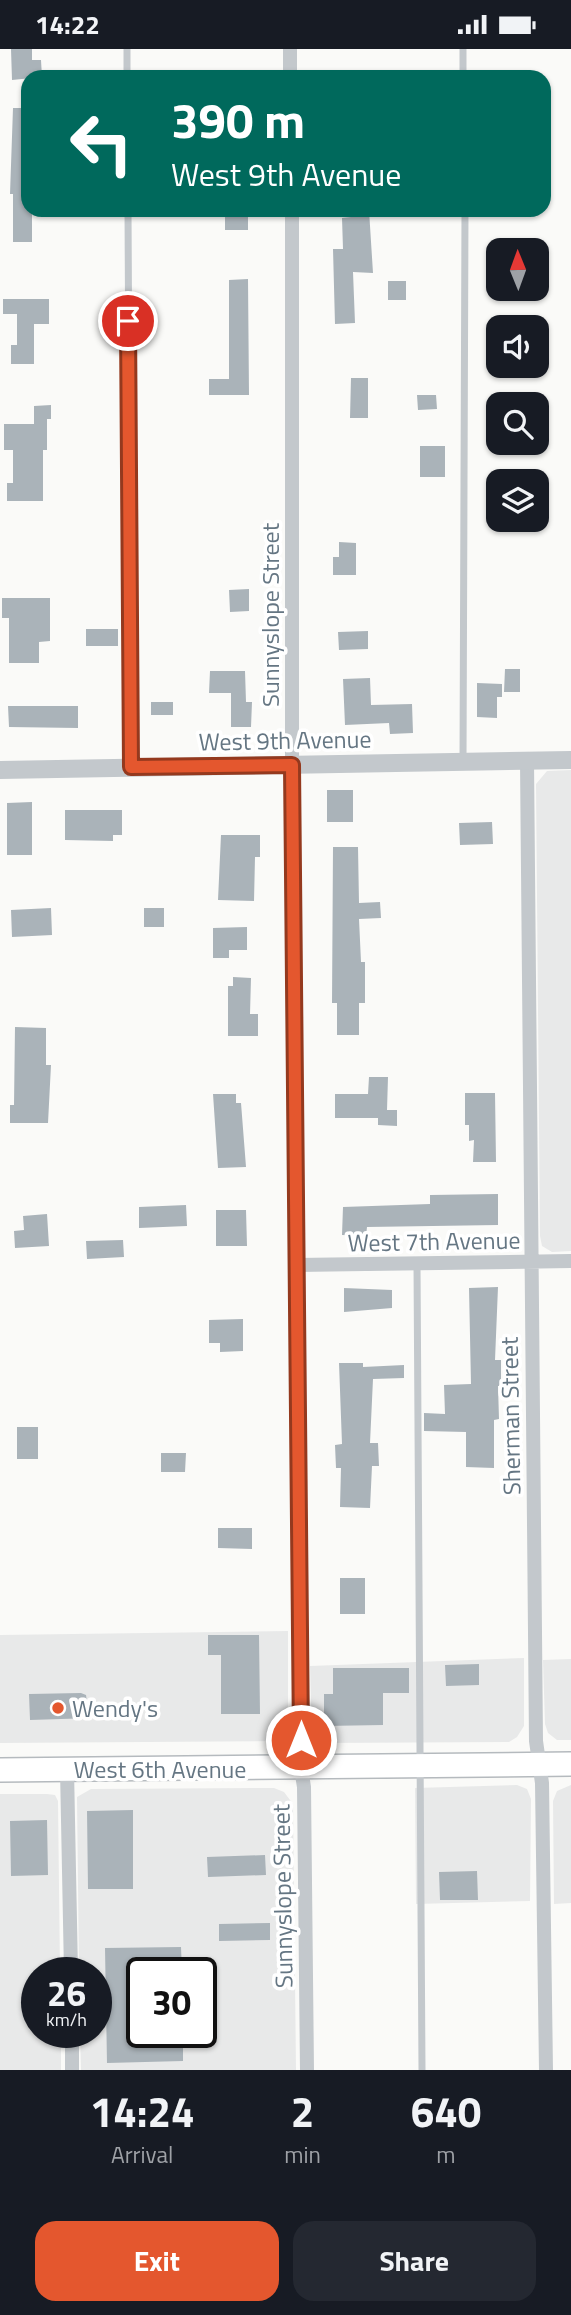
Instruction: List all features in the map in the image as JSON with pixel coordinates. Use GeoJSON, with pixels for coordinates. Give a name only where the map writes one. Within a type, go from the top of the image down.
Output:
{"type":"FeatureCollection","features":[{"type":"Feature","properties":{"kind":"main road","name":"West 6th Avenue"},"geometry":{"type":"LineString","coordinates":[[0,1770],[571,1764]]}},
{"type":"Feature","properties":{"kind":"street"},"geometry":{"type":"LineString","coordinates":[[290,49],[290,70]]}},
{"type":"Feature","properties":{"kind":"street","name":"Sunnyslope Street"},"geometry":{"type":"LineString","coordinates":[[292,217],[292,765],[301,1768],[304,1787],[307,2070]]}},
{"type":"Feature","properties":{"kind":"street","name":"West 9th Avenue"},"geometry":{"type":"LineString","coordinates":[[0,769],[571,760]]}},
{"type":"Feature","properties":{"kind":"street","name":"Sherman Street"},"geometry":{"type":"LineString","coordinates":[[527,761],[531,1262],[545,2070]]}},
{"type":"Feature","properties":{"kind":"street","name":"West 7th Avenue"},"geometry":{"type":"LineString","coordinates":[[297,1265],[571,1261]]}},
{"type":"Feature","properties":{"kind":"street"},"geometry":{"type":"LineString","coordinates":[[67,1769],[71,1957]]}},
{"type":"Feature","properties":{"kind":"street"},"geometry":{"type":"LineString","coordinates":[[72,2048],[72,2070]]}},
{"type":"Feature","properties":{"kind":"lane"},"geometry":{"type":"LineString","coordinates":[[127,49],[127,70]]}},
{"type":"Feature","properties":{"kind":"lane"},"geometry":{"type":"LineString","coordinates":[[463,49],[463,70]]}},
{"type":"Feature","properties":{"kind":"lane"},"geometry":{"type":"LineString","coordinates":[[128,217],[131,767]]}},
{"type":"Feature","properties":{"kind":"lane"},"geometry":{"type":"LineString","coordinates":[[463,762],[465,217]]}},
{"type":"Feature","properties":{"kind":"lane"},"geometry":{"type":"LineString","coordinates":[[417,1264],[418,1765],[422,2070]]}},
{"type":"Feature","properties":{"kind":"shaded area"},"geometry":{"type":"Polygon","coordinates":[[[571,770],[571,1251],[552,1252],[542,1246],[540,1236],[536,784],[547,771],[571,770]]]}},
{"type":"Feature","properties":{"kind":"shaded area"},"geometry":{"type":"Polygon","coordinates":[[[288,1631],[288,1726],[277,1741],[0,1743],[0,1635],[288,1631]]]}},
{"type":"Feature","properties":{"kind":"shaded area"},"geometry":{"type":"Polygon","coordinates":[[[524,1658],[524,1726],[517,1737],[509,1742],[323,1743],[312,1737],[310,1666],[524,1658]]]}},
{"type":"Feature","properties":{"kind":"shaded area"},"geometry":{"type":"Polygon","coordinates":[[[571,1659],[571,1740],[557,1740],[548,1733],[545,1724],[543,1660],[571,1659]]]}},
{"type":"Feature","properties":{"kind":"shaded area"},"geometry":{"type":"Polygon","coordinates":[[[517,1785],[527,1789],[531,1799],[530,1901],[416,1904],[415,1788],[517,1785]]]}},
{"type":"Feature","properties":{"kind":"shaded area"},"geometry":{"type":"Polygon","coordinates":[[[571,1785],[571,1903],[554,1904],[553,1801],[557,1791],[571,1785]]]}},
{"type":"Feature","properties":{"kind":"shaded area"},"geometry":{"type":"Polygon","coordinates":[[[274,1788],[284,1792],[293,1804],[296,2070],[81,2070],[80,2048],[112,2048],[112,1957],[79,1957],[77,1797],[91,1789],[274,1788]]]}},
{"type":"Feature","properties":{"kind":"shaded area"},"geometry":{"type":"Polygon","coordinates":[[[0,1794],[55,1795],[58,1801],[60,1957],[21,1957],[21,2048],[61,2048],[61,2070],[0,2070],[0,1794]]]}},
{"type":"Feature","properties":{"kind":"building"},"geometry":{"type":"Polygon","coordinates":[[[11,49],[32,49],[32,60],[41,60],[42,70],[21,70],[21,79],[12,80],[11,49]]]}},
{"type":"Feature","properties":{"kind":"building"},"geometry":{"type":"Polygon","coordinates":[[[13,108],[21,108],[21,217],[32,217],[32,242],[13,242],[13,194],[10,194],[13,108]]]}},
{"type":"Feature","properties":{"kind":"building"},"geometry":{"type":"Polygon","coordinates":[[[225,217],[248,217],[248,230],[225,230],[225,217]]]}},
{"type":"Feature","properties":{"kind":"building"},"geometry":{"type":"Polygon","coordinates":[[[369,217],[373,273],[353,272],[355,323],[335,324],[333,249],[343,249],[342,218],[369,217]]]}},
{"type":"Feature","properties":{"kind":"building"},"geometry":{"type":"Polygon","coordinates":[[[248,279],[249,395],[209,395],[209,379],[229,379],[229,280],[248,279]]]}},
{"type":"Feature","properties":{"kind":"building"},"geometry":{"type":"Polygon","coordinates":[[[388,281],[406,281],[406,300],[388,300],[388,281]]]}},
{"type":"Feature","properties":{"kind":"building"},"geometry":{"type":"Polygon","coordinates":[[[3,299],[49,299],[49,324],[34,324],[34,364],[11,364],[11,345],[17,345],[17,314],[3,314],[3,299]]]}},
{"type":"Feature","properties":{"kind":"building"},"geometry":{"type":"Polygon","coordinates":[[[351,378],[368,378],[368,418],[350,418],[351,378]]]}},
{"type":"Feature","properties":{"kind":"building"},"geometry":{"type":"Polygon","coordinates":[[[417,395],[436,395],[437,409],[418,410],[417,395]]]}},
{"type":"Feature","properties":{"kind":"building"},"geometry":{"type":"Polygon","coordinates":[[[51,405],[51,419],[47,419],[47,450],[43,450],[43,501],[7,501],[7,483],[13,483],[13,450],[4,450],[4,424],[34,424],[34,406],[51,405]]]}},
{"type":"Feature","properties":{"kind":"building"},"geometry":{"type":"Polygon","coordinates":[[[420,446],[445,446],[445,477],[420,477],[420,446]]]}},
{"type":"Feature","properties":{"kind":"building"},"geometry":{"type":"Polygon","coordinates":[[[339,542],[356,543],[356,575],[333,575],[333,557],[339,557],[339,542]]]}},
{"type":"Feature","properties":{"kind":"building"},"geometry":{"type":"Polygon","coordinates":[[[249,589],[249,611],[230,612],[229,590],[249,589]]]}},
{"type":"Feature","properties":{"kind":"building"},"geometry":{"type":"Polygon","coordinates":[[[2,598],[50,598],[50,641],[39,642],[39,663],[9,663],[9,618],[2,618],[2,598]]]}},
{"type":"Feature","properties":{"kind":"building"},"geometry":{"type":"Polygon","coordinates":[[[86,629],[118,629],[118,646],[86,646],[86,629]]]}},
{"type":"Feature","properties":{"kind":"building"},"geometry":{"type":"Polygon","coordinates":[[[368,631],[368,649],[339,650],[338,632],[368,631]]]}},
{"type":"Feature","properties":{"kind":"building"},"geometry":{"type":"Polygon","coordinates":[[[505,669],[520,669],[520,692],[504,692],[505,669]]]}},
{"type":"Feature","properties":{"kind":"building"},"geometry":{"type":"Polygon","coordinates":[[[210,671],[245,671],[246,702],[252,702],[251,727],[231,727],[231,693],[209,693],[210,671]]]}},
{"type":"Feature","properties":{"kind":"building"},"geometry":{"type":"Polygon","coordinates":[[[370,678],[371,705],[412,704],[413,733],[390,734],[389,723],[345,725],[343,679],[370,678]]]}},
{"type":"Feature","properties":{"kind":"building"},"geometry":{"type":"Polygon","coordinates":[[[477,683],[502,684],[502,697],[497,697],[497,718],[477,717],[477,683]]]}},
{"type":"Feature","properties":{"kind":"building"},"geometry":{"type":"Polygon","coordinates":[[[151,702],[173,702],[173,715],[151,715],[151,702]]]}},
{"type":"Feature","properties":{"kind":"building"},"geometry":{"type":"Polygon","coordinates":[[[8,706],[78,706],[78,728],[9,727],[8,706]]]}},
{"type":"Feature","properties":{"kind":"building"},"geometry":{"type":"Polygon","coordinates":[[[327,790],[353,790],[353,822],[327,822],[327,790]]]}},
{"type":"Feature","properties":{"kind":"building"},"geometry":{"type":"Polygon","coordinates":[[[32,802],[32,855],[7,855],[7,803],[32,802]]]}},
{"type":"Feature","properties":{"kind":"building"},"geometry":{"type":"Polygon","coordinates":[[[65,810],[122,810],[122,835],[113,835],[113,841],[65,840],[65,810]]]}},
{"type":"Feature","properties":{"kind":"building"},"geometry":{"type":"Polygon","coordinates":[[[492,822],[493,844],[460,845],[459,823],[492,822]]]}},
{"type":"Feature","properties":{"kind":"building"},"geometry":{"type":"Polygon","coordinates":[[[221,835],[260,835],[260,857],[255,857],[254,901],[218,900],[221,835]]]}},
{"type":"Feature","properties":{"kind":"building"},"geometry":{"type":"Polygon","coordinates":[[[333,847],[358,847],[359,903],[380,902],[381,918],[359,919],[361,962],[365,962],[365,1003],[359,1003],[359,1035],[337,1035],[337,1003],[332,1003],[333,847]]]}},
{"type":"Feature","properties":{"kind":"building"},"geometry":{"type":"Polygon","coordinates":[[[51,908],[52,935],[12,937],[11,910],[51,908]]]}},
{"type":"Feature","properties":{"kind":"building"},"geometry":{"type":"Polygon","coordinates":[[[144,908],[164,908],[164,927],[144,927],[144,908]]]}},
{"type":"Feature","properties":{"kind":"building"},"geometry":{"type":"Polygon","coordinates":[[[247,927],[247,950],[229,950],[229,958],[213,958],[213,928],[247,927]]]}},
{"type":"Feature","properties":{"kind":"building"},"geometry":{"type":"Polygon","coordinates":[[[233,977],[251,978],[250,1014],[258,1014],[258,1036],[228,1036],[228,986],[233,986],[233,977]]]}},
{"type":"Feature","properties":{"kind":"building"},"geometry":{"type":"Polygon","coordinates":[[[15,1027],[46,1028],[46,1065],[51,1065],[48,1123],[10,1123],[10,1105],[14,1105],[15,1027]]]}},
{"type":"Feature","properties":{"kind":"building"},"geometry":{"type":"Polygon","coordinates":[[[369,1077],[388,1077],[387,1110],[397,1110],[397,1126],[378,1125],[378,1118],[335,1118],[335,1094],[368,1094],[369,1077]]]}},
{"type":"Feature","properties":{"kind":"building"},"geometry":{"type":"Polygon","coordinates":[[[465,1093],[495,1093],[496,1162],[473,1162],[474,1140],[469,1141],[469,1125],[465,1125],[465,1093]]]}},
{"type":"Feature","properties":{"kind":"building"},"geometry":{"type":"Polygon","coordinates":[[[213,1094],[236,1094],[236,1103],[241,1103],[246,1167],[218,1168],[213,1094]]]}},
{"type":"Feature","properties":{"kind":"building"},"geometry":{"type":"Polygon","coordinates":[[[498,1194],[498,1225],[367,1227],[366,1236],[342,1235],[343,1207],[430,1204],[430,1195],[498,1194]]]}},
{"type":"Feature","properties":{"kind":"building"},"geometry":{"type":"Polygon","coordinates":[[[186,1205],[187,1226],[139,1228],[139,1207],[186,1205]]]}},
{"type":"Feature","properties":{"kind":"building"},"geometry":{"type":"Polygon","coordinates":[[[216,1210],[246,1210],[247,1246],[216,1246],[216,1210]]]}},
{"type":"Feature","properties":{"kind":"building"},"geometry":{"type":"Polygon","coordinates":[[[47,1214],[49,1246],[15,1248],[14,1231],[24,1230],[23,1216],[47,1214]]]}},
{"type":"Feature","properties":{"kind":"building"},"geometry":{"type":"Polygon","coordinates":[[[123,1240],[124,1257],[87,1259],[86,1241],[123,1240]]]}},
{"type":"Feature","properties":{"kind":"building"},"geometry":{"type":"Polygon","coordinates":[[[498,1287],[495,1360],[501,1360],[501,1386],[498,1386],[499,1419],[494,1420],[494,1468],[466,1467],[466,1432],[424,1431],[424,1413],[445,1414],[444,1385],[471,1384],[469,1288],[498,1287]]]}},
{"type":"Feature","properties":{"kind":"building"},"geometry":{"type":"Polygon","coordinates":[[[344,1288],[392,1290],[392,1308],[344,1312],[344,1288]]]}},
{"type":"Feature","properties":{"kind":"building"},"geometry":{"type":"Polygon","coordinates":[[[243,1319],[243,1351],[220,1352],[220,1343],[209,1343],[209,1320],[243,1319]]]}},
{"type":"Feature","properties":{"kind":"building"},"geometry":{"type":"Polygon","coordinates":[[[339,1363],[363,1363],[363,1367],[404,1365],[404,1378],[373,1379],[370,1443],[378,1443],[379,1466],[372,1466],[370,1508],[340,1507],[341,1468],[336,1468],[335,1445],[342,1444],[339,1363]]]}},
{"type":"Feature","properties":{"kind":"building"},"geometry":{"type":"Polygon","coordinates":[[[17,1427],[38,1427],[38,1459],[17,1459],[17,1427]]]}},
{"type":"Feature","properties":{"kind":"building"},"geometry":{"type":"Polygon","coordinates":[[[161,1453],[186,1453],[185,1472],[161,1472],[161,1453]]]}},
{"type":"Feature","properties":{"kind":"building"},"geometry":{"type":"Polygon","coordinates":[[[218,1528],[252,1528],[252,1549],[218,1548],[218,1528]]]}},
{"type":"Feature","properties":{"kind":"building"},"geometry":{"type":"Polygon","coordinates":[[[340,1578],[365,1578],[365,1614],[340,1614],[340,1578]]]}},
{"type":"Feature","properties":{"kind":"building"},"geometry":{"type":"Polygon","coordinates":[[[208,1635],[259,1635],[260,1714],[221,1714],[221,1655],[208,1655],[208,1635]]]}},
{"type":"Feature","properties":{"kind":"building"},"geometry":{"type":"Polygon","coordinates":[[[479,1664],[479,1685],[446,1686],[445,1665],[479,1664]]]}},
{"type":"Feature","properties":{"kind":"building"},"geometry":{"type":"Polygon","coordinates":[[[333,1668],[409,1668],[409,1693],[383,1693],[383,1725],[324,1726],[324,1694],[333,1694],[333,1668]]]}},
{"type":"Feature","properties":{"kind":"building"},"geometry":{"type":"Polygon","coordinates":[[[29,1694],[86,1695],[87,1702],[91,1702],[92,1718],[30,1720],[29,1694]]]}},
{"type":"Feature","properties":{"kind":"building"},"geometry":{"type":"Polygon","coordinates":[[[133,1810],[133,1889],[88,1889],[87,1811],[133,1810]]]}},
{"type":"Feature","properties":{"kind":"building"},"geometry":{"type":"Polygon","coordinates":[[[47,1820],[48,1875],[11,1876],[10,1821],[47,1820]]]}},
{"type":"Feature","properties":{"kind":"building"},"geometry":{"type":"Polygon","coordinates":[[[265,1855],[266,1875],[208,1877],[207,1857],[265,1855]]]}},
{"type":"Feature","properties":{"kind":"building"},"geometry":{"type":"Polygon","coordinates":[[[477,1871],[478,1900],[440,1900],[439,1872],[477,1871]]]}},
{"type":"Feature","properties":{"kind":"building"},"geometry":{"type":"Polygon","coordinates":[[[270,1923],[270,1940],[219,1941],[219,1924],[270,1923]]]}},
{"type":"Feature","properties":{"kind":"building"},"geometry":{"type":"Polygon","coordinates":[[[181,1947],[181,1957],[126,1957],[126,2048],[183,2048],[183,2061],[107,2063],[107,2048],[112,2048],[112,1957],[105,1957],[105,1948],[181,1947]]]}},
{"type":"Feature","properties":{"kind":"place","name":"Wendy's"},"geometry":{"type":"Point","coordinates":[58,1708]}},
{"type":"Feature","properties":{"kind":"route"},"geometry":{"type":"LineString","coordinates":[[128,321],[131,767],[292,765],[301,1740]]}}]}
